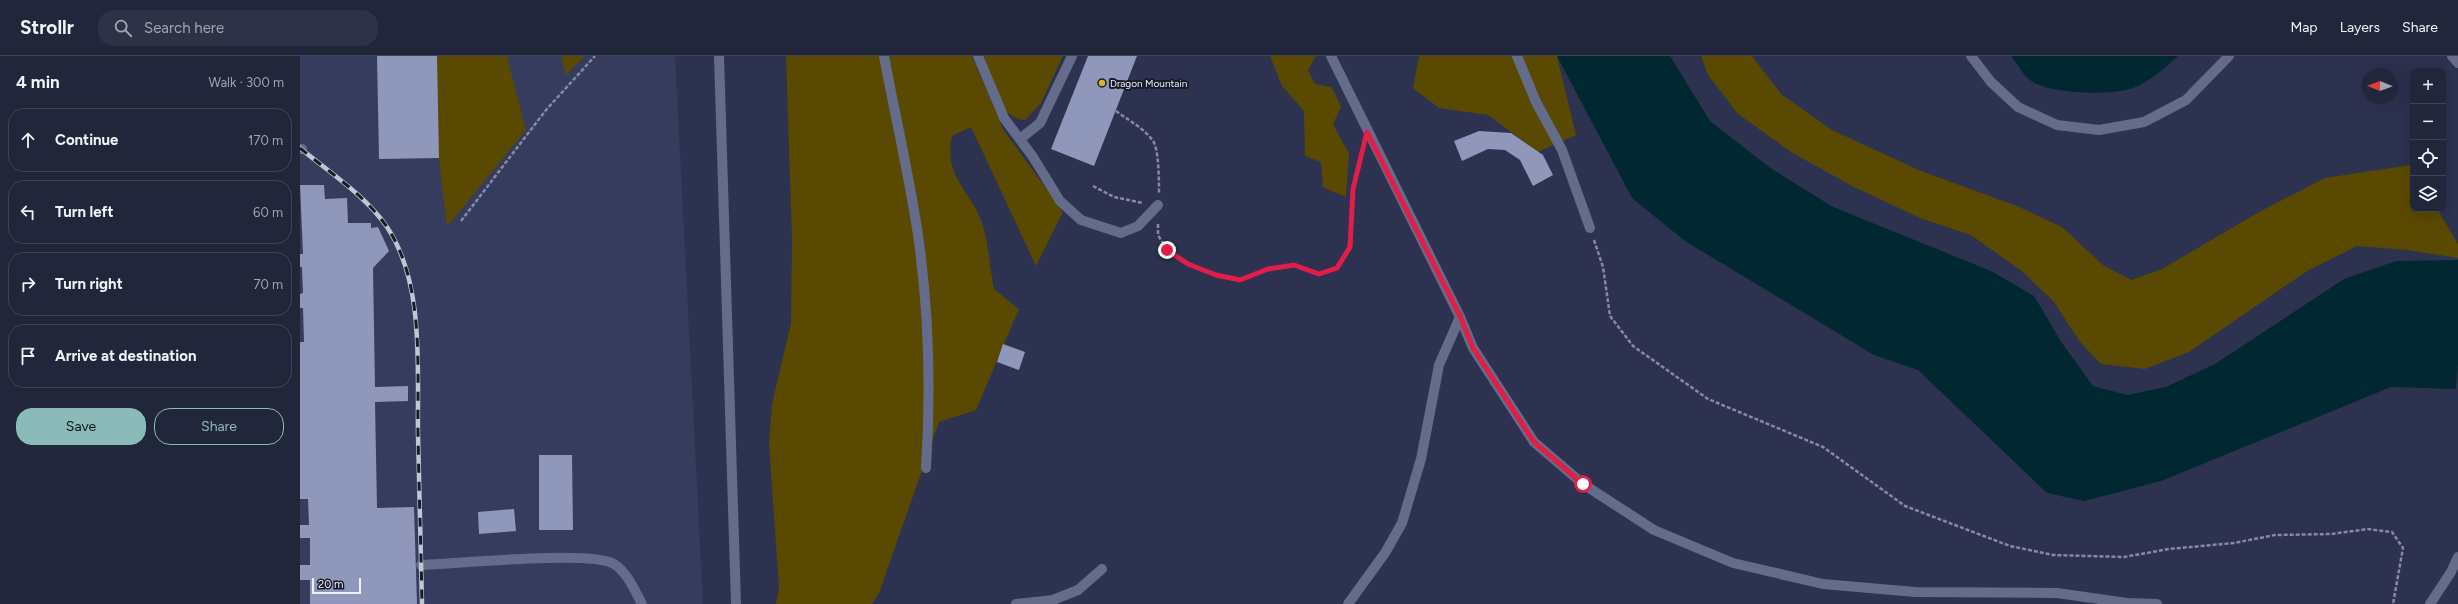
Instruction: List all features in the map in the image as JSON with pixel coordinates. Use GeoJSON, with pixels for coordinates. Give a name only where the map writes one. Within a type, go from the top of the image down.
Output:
{"type":"FeatureCollection","features":[{"type":"Feature","properties":{"kind":"street"},"geometry":{"type":"LineString","coordinates":[[719,56],[736,604]]}},
{"type":"Feature","properties":{"kind":"street"},"geometry":{"type":"LineString","coordinates":[[884,56],[920,249],[930,400],[926,468]]}},
{"type":"Feature","properties":{"kind":"street"},"geometry":{"type":"LineString","coordinates":[[978,56],[1004,118],[1033,157],[1060,202],[1081,220],[1121,233],[1138,226],[1158,205]]}},
{"type":"Feature","properties":{"kind":"street"},"geometry":{"type":"LineString","coordinates":[[1020,140],[1040,123],[1072,56]]}},
{"type":"Feature","properties":{"kind":"street"},"geometry":{"type":"LineString","coordinates":[[1331,56],[1367,132],[1460,316],[1473,348],[1534,442],[1583,484],[1654,530],[1732,562],[1823,584],[1915,592],[2057,593],[2127,603],[2153,604]]}},
{"type":"Feature","properties":{"kind":"street"},"geometry":{"type":"LineString","coordinates":[[1517,56],[1536,102],[1562,150],[1590,228]]}},
{"type":"Feature","properties":{"kind":"street"},"geometry":{"type":"LineString","coordinates":[[1971,56],[1991,82],[2018,107],[2057,125],[2099,130],[2144,122],[2186,100],[2229,56]]}},
{"type":"Feature","properties":{"kind":"street"},"geometry":{"type":"LineString","coordinates":[[2452,56],[2458,63]]}},
{"type":"Feature","properties":{"kind":"street"},"geometry":{"type":"LineString","coordinates":[[1348,604],[1385,553],[1402,523],[1421,459],[1439,365],[1460,316]]}},
{"type":"Feature","properties":{"kind":"street"},"geometry":{"type":"LineString","coordinates":[[421,566],[584,557],[614,564],[632,585],[642,604]]}},
{"type":"Feature","properties":{"kind":"street"},"geometry":{"type":"LineString","coordinates":[[2430,604],[2451,572],[2458,557]]}},
{"type":"Feature","properties":{"kind":"street"},"geometry":{"type":"LineString","coordinates":[[1016,604],[1053,600],[1078,590],[1102,569]]}},
{"type":"Feature","properties":{"kind":"path"},"geometry":{"type":"LineString","coordinates":[[461,221],[546,110],[595,56]]}},
{"type":"Feature","properties":{"kind":"path"},"geometry":{"type":"LineString","coordinates":[[1116,111],[1144,132],[1154,142],[1159,181],[1158,235],[1167,250],[1188,264],[1216,275],[1240,280],[1268,269],[1294,265],[1319,274],[1337,268],[1350,247],[1353,189],[1367,132]]}},
{"type":"Feature","properties":{"kind":"path"},"geometry":{"type":"LineString","coordinates":[[1092,186],[1114,197],[1158,205]]}},
{"type":"Feature","properties":{"kind":"path"},"geometry":{"type":"LineString","coordinates":[[1590,228],[1603,267],[1610,316],[1634,346],[1708,399],[1823,447],[1905,506],[2010,546],[2054,555],[2124,557],[2169,549],[2234,544],[2275,535],[2331,534],[2368,529],[2392,532],[2403,548],[2393,604]]}},
{"type":"Feature","properties":{"kind":"shaded area"},"geometry":{"type":"Polygon","coordinates":[[[300,56],[675,56],[703,604],[300,604],[300,56]]]}},
{"type":"Feature","properties":{"kind":"shaded area"},"geometry":{"type":"Polygon","coordinates":[[[437,56],[507,56],[526,130],[447,227],[439,158],[437,56]]]}},
{"type":"Feature","properties":{"kind":"shaded area"},"geometry":{"type":"Polygon","coordinates":[[[561,56],[585,56],[566,75],[561,56]]]}},
{"type":"Feature","properties":{"kind":"shaded area"},"geometry":{"type":"Polygon","coordinates":[[[786,56],[972,56],[1003,129],[1063,212],[1036,266],[971,127],[952,136],[950,150],[951,162],[954,172],[981,220],[987,244],[994,289],[1019,309],[976,410],[939,422],[879,593],[872,604],[776,604],[779,588],[769,443],[772,404],[791,323],[792,239],[786,56]]]}},
{"type":"Feature","properties":{"kind":"shaded area"},"geometry":{"type":"Polygon","coordinates":[[[984,56],[1063,56],[1041,103],[1025,120],[1016,118],[1008,113],[1002,105],[997,96],[984,56]]]}},
{"type":"Feature","properties":{"kind":"shaded area"},"geometry":{"type":"Polygon","coordinates":[[[1270,56],[1316,56],[1308,70],[1315,84],[1332,87],[1341,107],[1333,124],[1349,154],[1346,197],[1323,187],[1321,162],[1305,156],[1304,111],[1282,86],[1270,56]]]}},
{"type":"Feature","properties":{"kind":"shaded area"},"geometry":{"type":"Polygon","coordinates":[[[1419,56],[1557,56],[1576,135],[1538,152],[1488,115],[1439,108],[1413,88],[1419,56]]]}},
{"type":"Feature","properties":{"kind":"shaded area"},"geometry":{"type":"Polygon","coordinates":[[[1557,56],[1670,56],[1710,121],[1769,167],[1833,207],[1991,271],[2034,296],[2062,343],[2093,386],[2127,395],[2166,387],[2215,364],[2344,279],[2396,261],[2458,260],[2458,364],[2456,389],[2391,387],[2161,481],[2084,501],[2047,493],[1918,370],[1874,355],[1685,241],[1632,198],[1557,56]]]}},
{"type":"Feature","properties":{"kind":"shaded area"},"geometry":{"type":"Polygon","coordinates":[[[1701,56],[1752,56],[1781,94],[1832,130],[1921,171],[2017,206],[2062,227],[2103,265],[2131,280],[2162,269],[2259,212],[2325,178],[2410,165],[2410,212],[2439,212],[2458,244],[2458,258],[2408,250],[2357,246],[2307,271],[2189,352],[2145,369],[2101,364],[2080,342],[2054,302],[2023,272],[1971,235],[1920,218],[1852,186],[1791,152],[1738,114],[1708,75],[1701,56]]]}},
{"type":"Feature","properties":{"kind":"shaded area"},"geometry":{"type":"Polygon","coordinates":[[[2011,56],[2178,56],[2157,74],[2133,88],[2124,91],[2096,93],[2065,91],[2038,85],[2027,78],[2011,56]]]}},
{"type":"Feature","properties":{"kind":"building"},"geometry":{"type":"Polygon","coordinates":[[[377,56],[437,56],[439,158],[379,159],[377,56]]]}},
{"type":"Feature","properties":{"kind":"building","name":"Dragon Mountain"},"geometry":{"type":"Polygon","coordinates":[[[1088,56],[1137,56],[1094,166],[1051,149],[1088,56]]]}},
{"type":"Feature","properties":{"kind":"building"},"geometry":{"type":"Polygon","coordinates":[[[1479,131],[1511,133],[1543,155],[1553,175],[1533,186],[1520,160],[1505,150],[1488,149],[1462,161],[1454,141],[1479,131]]]}},
{"type":"Feature","properties":{"kind":"building"},"geometry":{"type":"Polygon","coordinates":[[[300,185],[324,185],[325,199],[347,198],[348,223],[371,223],[371,228],[378,227],[389,251],[373,268],[375,387],[408,386],[408,401],[375,402],[377,508],[414,507],[417,604],[310,604],[310,580],[300,580],[300,565],[310,565],[310,538],[300,538],[300,525],[309,525],[308,499],[300,499],[300,342],[304,342],[303,308],[300,308],[300,294],[303,293],[300,254],[303,254],[300,185]]]}},
{"type":"Feature","properties":{"kind":"building"},"geometry":{"type":"Polygon","coordinates":[[[1003,344],[1025,352],[1019,370],[997,362],[1003,344]]]}},
{"type":"Feature","properties":{"kind":"building"},"geometry":{"type":"Polygon","coordinates":[[[539,455],[572,455],[573,530],[539,530],[539,455]]]}},
{"type":"Feature","properties":{"kind":"building"},"geometry":{"type":"Polygon","coordinates":[[[514,509],[516,531],[479,534],[478,512],[514,509]]]}},
{"type":"Feature","properties":{"kind":"railway"},"geometry":{"type":"LineString","coordinates":[[300,148],[358,195],[378,215],[387,227],[399,250],[408,274],[413,300],[418,355],[418,434],[422,604]]}},
{"type":"Feature","properties":{"kind":"place","name":"Dragon Mountain"},"geometry":{"type":"Point","coordinates":[1102,83]}},
{"type":"Feature","properties":{"kind":"route"},"geometry":{"type":"LineString","coordinates":[[1167,250],[1188,264],[1216,275],[1240,280],[1268,269],[1294,265],[1319,274],[1337,268],[1350,247],[1353,189],[1367,132],[1460,316],[1473,348],[1534,442],[1583,484]]}}]}
